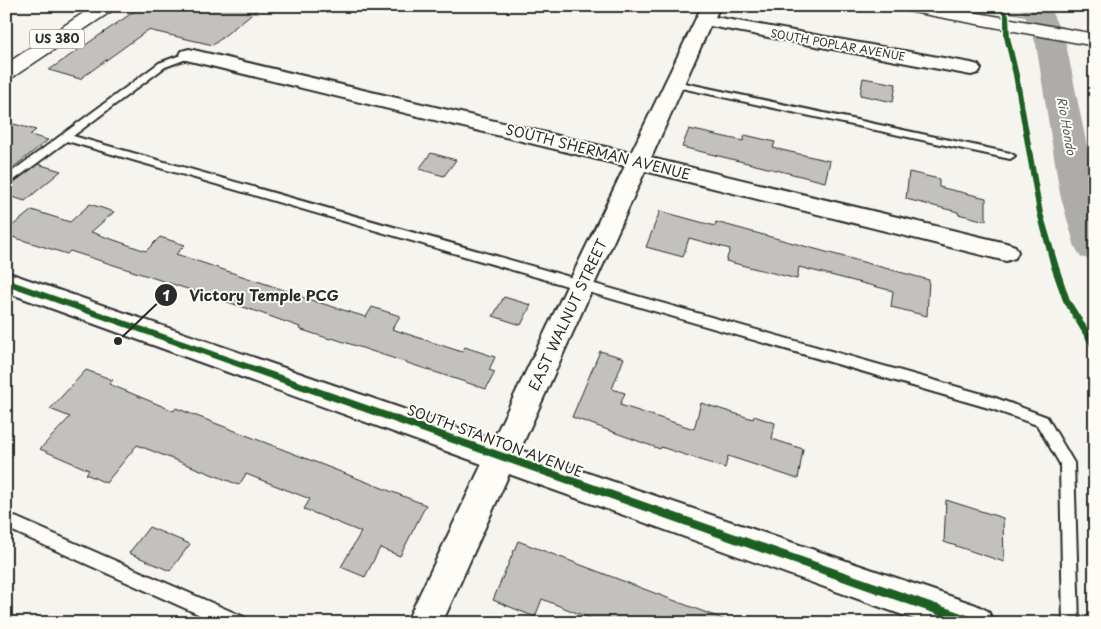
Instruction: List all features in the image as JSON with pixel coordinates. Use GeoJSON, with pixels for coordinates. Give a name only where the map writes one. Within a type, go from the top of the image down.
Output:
{"type":"FeatureCollection","features":[{"type":"Feature","properties":{"kind":"street","name":"US 380"},"geometry":{"type":"LineString","coordinates":[[6,73],[107,6]]}},
{"type":"Feature","properties":{"kind":"street"},"geometry":{"type":"LineString","coordinates":[[907,6],[1095,40]]}},
{"type":"Feature","properties":{"kind":"street","name":"SOUTH POPLAR AVENUE"},"geometry":{"type":"LineString","coordinates":[[708,13],[971,69]]}},
{"type":"Feature","properties":{"kind":"street","name":"EAST WALNUT STREET"},"geometry":{"type":"LineString","coordinates":[[424,623],[708,13]]}},
{"type":"Feature","properties":{"kind":"street","name":"SOUTH SHERMAN AVENUE"},"geometry":{"type":"LineString","coordinates":[[189,55],[1006,252]]}},
{"type":"Feature","properties":{"kind":"street","name":"SOUTH STANTON AVENUE"},"geometry":{"type":"LineString","coordinates":[[6,282],[503,456],[621,500],[976,623]]}},
{"type":"Feature","properties":{"kind":"lane"},"geometry":{"type":"LineString","coordinates":[[6,182],[162,65],[189,55]]}},
{"type":"Feature","properties":{"kind":"lane"},"geometry":{"type":"LineString","coordinates":[[675,84],[1010,156]]}},
{"type":"Feature","properties":{"kind":"lane"},"geometry":{"type":"LineString","coordinates":[[64,137],[993,403],[1042,421],[1067,463],[1071,623]]}},
{"type":"Feature","properties":{"kind":"lane"},"geometry":{"type":"LineString","coordinates":[[6,520],[238,623]]}},
{"type":"Feature","properties":{"kind":"shaded area"},"geometry":{"type":"Polygon","coordinates":[[[972,6],[1035,6],[1041,18],[972,6]]]}},
{"type":"Feature","properties":{"kind":"building"},"geometry":{"type":"Polygon","coordinates":[[[142,6],[261,6],[213,45],[148,30],[80,79],[49,70],[142,6]]]}},
{"type":"Feature","properties":{"kind":"building"},"geometry":{"type":"Polygon","coordinates":[[[863,78],[896,84],[893,102],[860,95],[863,78]]]}},
{"type":"Feature","properties":{"kind":"building"},"geometry":{"type":"Polygon","coordinates":[[[6,122],[36,130],[30,135],[48,140],[6,173],[6,122]]]}},
{"type":"Feature","properties":{"kind":"building"},"geometry":{"type":"Polygon","coordinates":[[[689,129],[743,141],[745,135],[775,142],[773,148],[830,161],[825,182],[682,147],[689,129]]]}},
{"type":"Feature","properties":{"kind":"building"},"geometry":{"type":"Polygon","coordinates":[[[431,153],[456,160],[444,176],[419,169],[431,153]]]}},
{"type":"Feature","properties":{"kind":"building"},"geometry":{"type":"Polygon","coordinates":[[[38,164],[61,171],[25,201],[6,195],[6,188],[38,164]]]}},
{"type":"Feature","properties":{"kind":"building"},"geometry":{"type":"Polygon","coordinates":[[[909,172],[939,179],[939,187],[986,198],[986,221],[906,199],[909,172]]]}},
{"type":"Feature","properties":{"kind":"building"},"geometry":{"type":"Polygon","coordinates":[[[90,204],[114,212],[91,232],[146,251],[160,237],[185,245],[176,254],[301,297],[366,317],[372,307],[400,316],[392,329],[462,352],[465,347],[495,357],[489,370],[495,372],[486,389],[332,338],[299,329],[300,327],[255,311],[120,267],[70,251],[67,254],[6,235],[6,231],[32,210],[70,222],[90,204]]]}},
{"type":"Feature","properties":{"kind":"building"},"geometry":{"type":"Polygon","coordinates":[[[660,211],[715,226],[716,222],[929,280],[927,316],[891,307],[893,291],[799,267],[797,279],[745,266],[726,261],[730,249],[689,238],[683,257],[646,247],[660,211]]]}},
{"type":"Feature","properties":{"kind":"building"},"geometry":{"type":"Polygon","coordinates":[[[504,297],[531,305],[521,325],[493,316],[504,297]]]}},
{"type":"Feature","properties":{"kind":"building"},"geometry":{"type":"Polygon","coordinates":[[[600,351],[624,358],[612,389],[625,393],[620,405],[694,429],[701,403],[753,419],[754,416],[775,423],[772,439],[803,449],[798,479],[728,456],[725,468],[661,447],[660,449],[572,417],[600,351]]]}},
{"type":"Feature","properties":{"kind":"building"},"geometry":{"type":"Polygon","coordinates":[[[86,370],[113,380],[109,384],[174,411],[176,408],[426,505],[400,556],[380,548],[365,577],[341,567],[361,532],[304,509],[310,499],[246,474],[239,485],[137,445],[106,483],[86,474],[89,470],[40,449],[70,417],[50,409],[86,370]]]}},
{"type":"Feature","properties":{"kind":"building"},"geometry":{"type":"Polygon","coordinates":[[[946,500],[1003,518],[1004,562],[944,542],[946,500]]]}},
{"type":"Feature","properties":{"kind":"building"},"geometry":{"type":"Polygon","coordinates":[[[149,527],[190,544],[170,571],[129,553],[149,527]]]}},
{"type":"Feature","properties":{"kind":"building"},"geometry":{"type":"Polygon","coordinates":[[[518,541],[728,621],[728,623],[602,623],[542,599],[535,617],[493,600],[518,541]]]}},
{"type":"Feature","properties":{"kind":"waterway","name":"Rio Hondo"},"geometry":{"type":"LineString","coordinates":[[1035,6],[1051,44],[1078,194],[1095,247]]}},
{"type":"Feature","properties":{"kind":"cycle path"},"geometry":{"type":"LineString","coordinates":[[998,6],[1006,15],[1007,37],[1016,75],[1040,213],[1055,267],[1067,301],[1095,347]]}},
{"type":"Feature","properties":{"kind":"cycle path"},"geometry":{"type":"LineString","coordinates":[[6,282],[976,623]]}},
{"type":"Feature","properties":{"kind":"place","name":"Victory Temple PCG"},"geometry":{"type":"Point","coordinates":[118,341]}}]}
